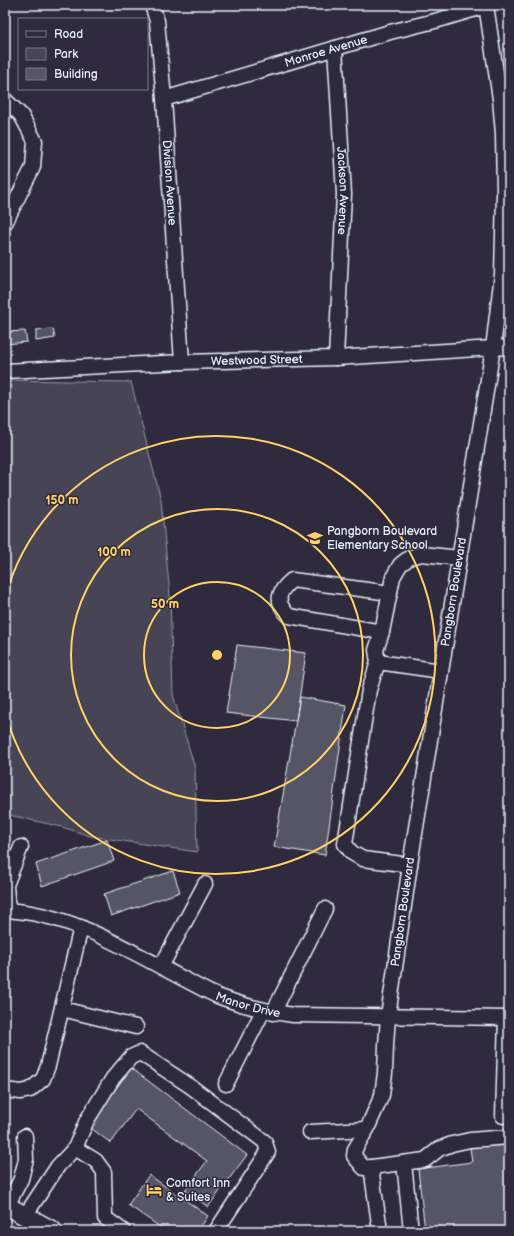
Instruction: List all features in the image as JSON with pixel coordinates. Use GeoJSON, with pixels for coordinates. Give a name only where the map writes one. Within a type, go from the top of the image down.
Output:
{"type":"FeatureCollection","features":[{"type":"Feature","properties":{"kind":"main road"},"geometry":{"type":"LineString","coordinates":[[6,1206],[53,1231]]}},
{"type":"Feature","properties":{"kind":"street","name":"Division Avenue"},"geometry":{"type":"LineString","coordinates":[[152,5],[157,21],[164,99],[182,362]]}},
{"type":"Feature","properties":{"kind":"street","name":"Monroe Avenue"},"geometry":{"type":"LineString","coordinates":[[164,99],[487,5]]}},
{"type":"Feature","properties":{"kind":"street","name":"Pangborn Boulevard"},"geometry":{"type":"LineString","coordinates":[[368,1167],[354,1156],[355,1149],[368,1129],[382,1095],[385,1073],[388,1016],[410,865],[493,348],[502,274],[504,194],[502,134],[500,99],[487,5]]}},
{"type":"Feature","properties":{"kind":"street","name":"Jackson Avenue"},"geometry":{"type":"LineString","coordinates":[[335,48],[344,194],[336,358]]}},
{"type":"Feature","properties":{"kind":"street"},"geometry":{"type":"LineString","coordinates":[[5,100],[21,115],[35,140],[33,167],[5,223]]}},
{"type":"Feature","properties":{"kind":"street","name":"Westwood Street"},"geometry":{"type":"LineString","coordinates":[[5,371],[182,362],[336,358],[509,348]]}},
{"type":"Feature","properties":{"kind":"street"},"geometry":{"type":"LineString","coordinates":[[410,865],[363,859],[352,853],[345,844],[369,690],[378,662],[376,650],[382,632],[393,577],[400,565],[410,557],[422,554],[459,558]]}},
{"type":"Feature","properties":{"kind":"street"},"geometry":{"type":"LineString","coordinates":[[382,632],[289,616],[282,609],[279,600],[283,587],[292,580],[390,593]]}},
{"type":"Feature","properties":{"kind":"street"},"geometry":{"type":"LineString","coordinates":[[378,662],[441,671]]}},
{"type":"Feature","properties":{"kind":"street"},"geometry":{"type":"LineString","coordinates":[[6,911],[6,885],[21,847]]}},
{"type":"Feature","properties":{"kind":"street"},"geometry":{"type":"LineString","coordinates":[[161,967],[205,884]]}},
{"type":"Feature","properties":{"kind":"street"},"geometry":{"type":"LineString","coordinates":[[226,1084],[325,909]]}},
{"type":"Feature","properties":{"kind":"street","name":"Manor Drive"},"geometry":{"type":"LineString","coordinates":[[6,911],[47,916],[81,927],[218,997],[268,1012],[293,1015],[508,1018]]}},
{"type":"Feature","properties":{"kind":"street"},"geometry":{"type":"LineString","coordinates":[[5,1090],[21,1092],[30,1090],[43,1079],[48,1066],[62,1010],[81,927]]}},
{"type":"Feature","properties":{"kind":"street"},"geometry":{"type":"LineString","coordinates":[[62,1010],[136,1027]]}},
{"type":"Feature","properties":{"kind":"street"},"geometry":{"type":"LineString","coordinates":[[503,1116],[508,1018]]}},
{"type":"Feature","properties":{"kind":"street"},"geometry":{"type":"LineString","coordinates":[[25,1216],[58,1166],[75,1148],[87,1120],[114,1078],[131,1057],[140,1053],[190,1086],[265,1142],[268,1152],[216,1231]]}},
{"type":"Feature","properties":{"kind":"street"},"geometry":{"type":"LineString","coordinates":[[310,1132],[368,1129]]}},
{"type":"Feature","properties":{"kind":"street"},"geometry":{"type":"LineString","coordinates":[[6,1206],[21,1179],[26,1160],[24,1136]]}},
{"type":"Feature","properties":{"kind":"street"},"geometry":{"type":"LineString","coordinates":[[380,1231],[368,1167],[424,1160],[440,1149],[452,1144],[470,1140],[509,1137]]}},
{"type":"Feature","properties":{"kind":"street"},"geometry":{"type":"LineString","coordinates":[[75,1148],[96,1161],[104,1172],[106,1218],[123,1231]]}},
{"type":"Feature","properties":{"kind":"street"},"geometry":{"type":"LineString","coordinates":[[404,1163],[411,1231]]}},
{"type":"Feature","properties":{"kind":"green space"},"geometry":{"type":"Polygon","coordinates":[[[5,380],[131,382],[161,500],[170,596],[173,695],[195,768],[197,852],[90,836],[62,827],[5,814],[5,380]]]}},
{"type":"Feature","properties":{"kind":"building"},"geometry":{"type":"Polygon","coordinates":[[[53,329],[55,338],[36,341],[36,330],[53,329]]]}},
{"type":"Feature","properties":{"kind":"building"},"geometry":{"type":"Polygon","coordinates":[[[25,331],[27,342],[5,344],[5,332],[25,331]]]}},
{"type":"Feature","properties":{"kind":"building"},"geometry":{"type":"Polygon","coordinates":[[[237,645],[306,653],[296,721],[226,713],[237,645]]]}},
{"type":"Feature","properties":{"kind":"building"},"geometry":{"type":"Polygon","coordinates":[[[300,697],[346,705],[325,855],[274,847],[300,697]]]}},
{"type":"Feature","properties":{"kind":"building"},"geometry":{"type":"Polygon","coordinates":[[[107,840],[114,861],[42,886],[36,864],[107,840]]]}},
{"type":"Feature","properties":{"kind":"building"},"geometry":{"type":"Polygon","coordinates":[[[173,871],[180,892],[111,916],[104,894],[173,871]]]}},
{"type":"Feature","properties":{"kind":"building"},"geometry":{"type":"Polygon","coordinates":[[[131,1068],[247,1155],[208,1207],[185,1190],[207,1161],[136,1109],[111,1143],[88,1126],[131,1068]]]}},
{"type":"Feature","properties":{"kind":"building"},"geometry":{"type":"Polygon","coordinates":[[[505,1142],[507,1156],[509,1156],[509,1231],[425,1231],[418,1169],[472,1162],[470,1148],[505,1142]]]}},
{"type":"Feature","properties":{"kind":"building","name":"Comfort Inn & Suites"},"geometry":{"type":"Polygon","coordinates":[[[149,1175],[208,1216],[198,1231],[166,1231],[128,1205],[149,1175]]]}},
{"type":"Feature","properties":{"kind":"place","name":"Pangborn Boulevard Elementary School"},"geometry":{"type":"Point","coordinates":[315,538]}},
{"type":"Feature","properties":{"kind":"place","name":"Comfort Inn & Suites"},"geometry":{"type":"Point","coordinates":[154,1190]}}]}
